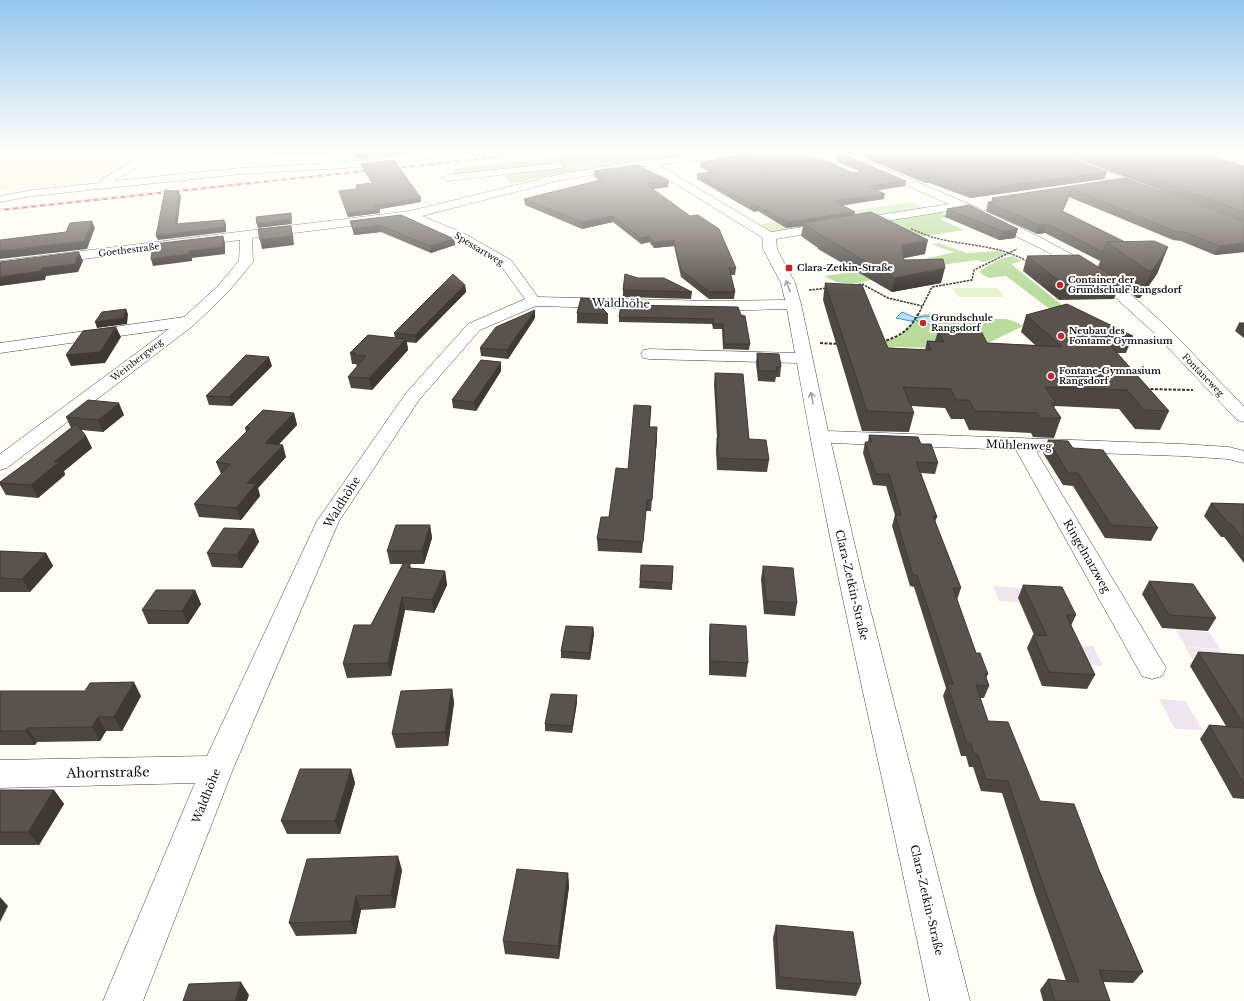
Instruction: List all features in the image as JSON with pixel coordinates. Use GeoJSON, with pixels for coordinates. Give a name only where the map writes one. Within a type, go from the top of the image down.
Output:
{"type":"FeatureCollection","features":[{"type":"Feature","properties":{"kind":"street","name":"Goethestraße"},"geometry":{"type":"LineString","coordinates":[[0,265],[410,215],[479,198]]}},
{"type":"Feature","properties":{"kind":"street"},"geometry":{"type":"LineString","coordinates":[[706,198],[769,236],[978,203]]}},
{"type":"Feature","properties":{"kind":"street","name":"Fontaneweg"},"geometry":{"type":"LineString","coordinates":[[945,198],[1041,242],[1080,264],[1126,298],[1163,333],[1244,416]]}},
{"type":"Feature","properties":{"kind":"street"},"geometry":{"type":"LineString","coordinates":[[921,203],[936,209]]}},
{"type":"Feature","properties":{"kind":"street","name":"Spessartweg"},"geometry":{"type":"LineString","coordinates":[[410,215],[461,237],[506,263],[534,301]]}},
{"type":"Feature","properties":{"kind":"street","name":"Weinbergweg"},"geometry":{"type":"LineString","coordinates":[[0,464],[188,322],[223,289],[246,262],[246,236]]}},
{"type":"Feature","properties":{"kind":"street","name":"Clara-Zetkin-Straße"},"geometry":{"type":"LineString","coordinates":[[769,236],[771,251],[788,283],[792,298],[839,531],[926,894],[950,1001]]}},
{"type":"Feature","properties":{"kind":"street","name":"Waldhöhe"},"geometry":{"type":"LineString","coordinates":[[123,1001],[216,769],[328,521],[412,397],[474,327],[534,301],[714,306],[792,298]]}},
{"type":"Feature","properties":{"kind":"street"},"geometry":{"type":"LineString","coordinates":[[0,348],[188,322]]}},
{"type":"Feature","properties":{"kind":"street"},"geometry":{"type":"LineString","coordinates":[[649,354],[803,351]]}},
{"type":"Feature","properties":{"kind":"street","name":"Mühlenweg"},"geometry":{"type":"LineString","coordinates":[[819,437],[1182,450],[1229,453],[1244,457]]}},
{"type":"Feature","properties":{"kind":"street","name":"Ringelnatzweg"},"geometry":{"type":"LineString","coordinates":[[1023,445],[1152,668]]}},
{"type":"Feature","properties":{"kind":"street","name":"Ahornstraße"},"geometry":{"type":"LineString","coordinates":[[0,774],[216,769]]}},
{"type":"Feature","properties":{"kind":"path"},"geometry":{"type":"LineString","coordinates":[[910,229],[927,236],[1010,252],[1032,265]]}},
{"type":"Feature","properties":{"kind":"path"},"geometry":{"type":"LineString","coordinates":[[876,344],[900,336],[914,322],[932,288],[972,280],[974,270],[1010,252],[1041,242]]}},
{"type":"Feature","properties":{"kind":"path"},"geometry":{"type":"LineString","coordinates":[[855,285],[862,284],[888,298],[922,306]]}},
{"type":"Feature","properties":{"kind":"path"},"geometry":{"type":"LineString","coordinates":[[792,298],[832,287]]}},
{"type":"Feature","properties":{"kind":"path"},"geometry":{"type":"LineString","coordinates":[[803,351],[846,344]]}},
{"type":"Feature","properties":{"kind":"path"},"geometry":{"type":"LineString","coordinates":[[1146,389],[1218,391]]}},
{"type":"Feature","properties":{"kind":"shaded area"},"geometry":{"type":"Polygon","coordinates":[[[993,586],[1022,588],[1024,593],[1018,598],[1019,602],[999,601],[993,586]]]}},
{"type":"Feature","properties":{"kind":"shaded area"},"geometry":{"type":"Polygon","coordinates":[[[1175,629],[1209,632],[1220,649],[1186,647],[1175,629]]]}},
{"type":"Feature","properties":{"kind":"shaded area"},"geometry":{"type":"Polygon","coordinates":[[[1071,645],[1093,646],[1103,666],[1080,664],[1071,645]]]}},
{"type":"Feature","properties":{"kind":"shaded area"},"geometry":{"type":"Polygon","coordinates":[[[1185,647],[1220,650],[1232,668],[1196,665],[1185,647]]]}},
{"type":"Feature","properties":{"kind":"shaded area"},"geometry":{"type":"Polygon","coordinates":[[[1159,699],[1185,701],[1203,730],[1175,729],[1159,699]]]}},
{"type":"Feature","properties":{"kind":"green space"},"geometry":{"type":"Polygon","coordinates":[[[911,202],[927,209],[771,232],[756,225],[911,202]]]}},
{"type":"Feature","properties":{"kind":"green space"},"geometry":{"type":"Polygon","coordinates":[[[937,210],[950,217],[940,219],[964,230],[919,237],[833,226],[937,210]]]}},
{"type":"Feature","properties":{"kind":"green space"},"geometry":{"type":"Polygon","coordinates":[[[938,243],[967,253],[998,251],[1007,254],[984,262],[977,260],[954,263],[852,284],[836,282],[824,276],[893,266],[955,252],[932,244],[938,243]]]}},
{"type":"Feature","properties":{"kind":"green space"},"geometry":{"type":"Polygon","coordinates":[[[1013,256],[1021,261],[1011,264],[1073,314],[1055,313],[1006,276],[989,278],[981,274],[980,270],[1003,258],[1013,256]]]}},
{"type":"Feature","properties":{"kind":"green space"},"geometry":{"type":"Polygon","coordinates":[[[952,288],[998,288],[1005,297],[959,297],[952,288]]]}},
{"type":"Feature","properties":{"kind":"green space"},"geometry":{"type":"Polygon","coordinates":[[[917,315],[961,315],[983,319],[1006,319],[1023,326],[976,349],[896,347],[889,349],[884,345],[883,342],[900,336],[915,320],[920,321],[925,316],[916,318],[917,315]]]}},
{"type":"Feature","properties":{"kind":"water"},"geometry":{"type":"Polygon","coordinates":[[[902,312],[916,318],[925,316],[932,317],[933,322],[930,325],[915,320],[911,321],[896,318],[902,312]]]}},
{"type":"Feature","properties":{"kind":"building"},"geometry":{"type":"Polygon","coordinates":[[[163,198],[178,198],[175,224],[224,220],[224,227],[156,236],[163,198]]]}},
{"type":"Feature","properties":{"kind":"building"},"geometry":{"type":"Polygon","coordinates":[[[341,198],[421,198],[373,206],[380,209],[347,213],[341,198]]]}},
{"type":"Feature","properties":{"kind":"building"},"geometry":{"type":"Polygon","coordinates":[[[529,198],[665,198],[690,216],[698,215],[719,229],[736,268],[729,268],[735,292],[709,292],[681,270],[674,240],[654,242],[649,236],[641,238],[613,216],[582,222],[524,199],[529,198]]]}},
{"type":"Feature","properties":{"kind":"building"},"geometry":{"type":"Polygon","coordinates":[[[740,198],[858,198],[834,201],[855,212],[787,222],[758,206],[755,206],[740,198]]]}},
{"type":"Feature","properties":{"kind":"building"},"geometry":{"type":"Polygon","coordinates":[[[992,198],[1068,198],[1062,211],[1125,242],[1107,242],[1103,252],[1047,224],[1039,225],[988,202],[999,201],[992,198]]]}},
{"type":"Feature","properties":{"kind":"building"},"geometry":{"type":"Polygon","coordinates":[[[1093,198],[1180,198],[1244,221],[1244,243],[1219,246],[1185,232],[1177,232],[1093,198]]]}},
{"type":"Feature","properties":{"kind":"building"},"geometry":{"type":"Polygon","coordinates":[[[1205,198],[1244,198],[1244,212],[1205,198]]]}},
{"type":"Feature","properties":{"kind":"building"},"geometry":{"type":"Polygon","coordinates":[[[969,205],[1018,229],[1002,231],[947,209],[969,205]]]}},
{"type":"Feature","properties":{"kind":"building"},"geometry":{"type":"Polygon","coordinates":[[[871,212],[928,240],[902,245],[904,260],[943,259],[945,268],[895,278],[820,235],[803,223],[871,212]]]}},
{"type":"Feature","properties":{"kind":"building"},"geometry":{"type":"Polygon","coordinates":[[[291,213],[291,219],[257,224],[256,217],[291,213]]]}},
{"type":"Feature","properties":{"kind":"building"},"geometry":{"type":"Polygon","coordinates":[[[401,215],[454,239],[430,246],[379,225],[353,229],[350,221],[401,215]]]}},
{"type":"Feature","properties":{"kind":"building"},"geometry":{"type":"Polygon","coordinates":[[[92,221],[84,241],[0,251],[0,240],[66,232],[70,223],[92,221]]]}},
{"type":"Feature","properties":{"kind":"building"},"geometry":{"type":"Polygon","coordinates":[[[291,226],[292,236],[260,240],[258,229],[291,226]]]}},
{"type":"Feature","properties":{"kind":"building"},"geometry":{"type":"Polygon","coordinates":[[[223,236],[223,247],[189,251],[189,254],[151,259],[153,244],[223,236]]]}},
{"type":"Feature","properties":{"kind":"building"},"geometry":{"type":"Polygon","coordinates":[[[1154,241],[1168,247],[1152,271],[1148,271],[1107,242],[1154,241]]]}},
{"type":"Feature","properties":{"kind":"building"},"geometry":{"type":"Polygon","coordinates":[[[79,252],[75,264],[42,268],[41,271],[0,277],[0,262],[79,252]]]}},
{"type":"Feature","properties":{"kind":"building"},"geometry":{"type":"Polygon","coordinates":[[[1079,255],[1111,275],[1120,284],[1064,285],[1027,256],[1079,255]]]}},
{"type":"Feature","properties":{"kind":"building"},"geometry":{"type":"Polygon","coordinates":[[[453,274],[465,285],[415,335],[394,333],[453,274]]]}},
{"type":"Feature","properties":{"kind":"building"},"geometry":{"type":"Polygon","coordinates":[[[625,274],[638,278],[664,278],[692,292],[623,290],[625,274]]]}},
{"type":"Feature","properties":{"kind":"building"},"geometry":{"type":"Polygon","coordinates":[[[825,283],[862,285],[888,348],[931,350],[927,341],[944,342],[938,331],[981,331],[987,343],[1062,347],[1026,315],[1067,304],[1133,336],[1101,335],[1169,411],[1144,410],[1127,390],[1045,387],[1056,403],[1051,403],[1061,418],[1040,418],[1038,413],[975,411],[969,400],[956,400],[951,389],[903,387],[914,413],[867,411],[825,283]]]}},
{"type":"Feature","properties":{"kind":"building"},"geometry":{"type":"Polygon","coordinates":[[[581,298],[593,299],[608,314],[577,313],[581,298]]]}},
{"type":"Feature","properties":{"kind":"building"},"geometry":{"type":"Polygon","coordinates":[[[621,305],[738,307],[741,315],[745,316],[750,344],[724,344],[723,324],[713,324],[713,319],[619,317],[621,305]]]}},
{"type":"Feature","properties":{"kind":"building"},"geometry":{"type":"Polygon","coordinates":[[[126,309],[124,318],[95,322],[102,312],[126,309]]]}},
{"type":"Feature","properties":{"kind":"building"},"geometry":{"type":"Polygon","coordinates":[[[535,310],[507,350],[480,348],[496,327],[535,310]]]}},
{"type":"Feature","properties":{"kind":"building"},"geometry":{"type":"Polygon","coordinates":[[[116,327],[100,352],[66,355],[83,331],[116,327]]]}},
{"type":"Feature","properties":{"kind":"building"},"geometry":{"type":"Polygon","coordinates":[[[368,335],[406,339],[369,378],[348,377],[366,356],[354,355],[356,353],[350,353],[368,335]]]}},
{"type":"Feature","properties":{"kind":"building"},"geometry":{"type":"Polygon","coordinates":[[[757,353],[779,354],[781,367],[776,367],[777,371],[759,371],[757,353]]]}},
{"type":"Feature","properties":{"kind":"building"},"geometry":{"type":"Polygon","coordinates":[[[246,355],[269,357],[229,397],[206,396],[246,355]]]}},
{"type":"Feature","properties":{"kind":"building"},"geometry":{"type":"Polygon","coordinates":[[[481,360],[501,362],[474,402],[452,400],[481,360]]]}},
{"type":"Feature","properties":{"kind":"building"},"geometry":{"type":"Polygon","coordinates":[[[715,373],[743,374],[749,439],[766,440],[769,460],[718,458],[717,438],[719,438],[715,373]]]}},
{"type":"Feature","properties":{"kind":"building"},"geometry":{"type":"Polygon","coordinates":[[[88,400],[119,403],[98,420],[66,417],[88,400]]]}},
{"type":"Feature","properties":{"kind":"building"},"geometry":{"type":"Polygon","coordinates":[[[634,405],[651,406],[649,427],[657,427],[652,500],[647,500],[643,542],[597,539],[601,517],[609,517],[616,468],[628,469],[634,405]]]}},
{"type":"Feature","properties":{"kind":"building"},"geometry":{"type":"Polygon","coordinates":[[[263,410],[294,413],[265,443],[283,445],[247,483],[256,484],[236,508],[194,504],[230,464],[216,462],[250,428],[245,428],[263,410]]]}},
{"type":"Feature","properties":{"kind":"building"},"geometry":{"type":"Polygon","coordinates":[[[76,424],[86,436],[54,462],[59,462],[31,485],[0,483],[0,482],[76,424]]]}},
{"type":"Feature","properties":{"kind":"building"},"geometry":{"type":"Polygon","coordinates":[[[869,435],[918,437],[921,444],[931,444],[938,463],[916,462],[937,517],[933,516],[961,588],[953,588],[976,653],[980,653],[988,674],[985,674],[989,686],[976,685],[988,721],[1008,722],[1040,801],[1074,804],[1099,870],[1143,972],[1099,970],[1110,1001],[1055,1001],[1048,979],[1079,982],[1042,882],[1008,781],[986,779],[978,755],[974,754],[971,744],[967,744],[947,684],[953,684],[917,575],[913,575],[895,515],[901,515],[889,474],[876,474],[865,442],[872,442],[869,435]]]}},
{"type":"Feature","properties":{"kind":"building"},"geometry":{"type":"Polygon","coordinates":[[[1048,440],[1068,441],[1073,448],[1103,450],[1158,528],[1111,525],[1078,473],[1068,473],[1048,440]]]}},
{"type":"Feature","properties":{"kind":"building"},"geometry":{"type":"Polygon","coordinates":[[[1211,503],[1244,504],[1244,540],[1231,524],[1229,524],[1211,503]]]}},
{"type":"Feature","properties":{"kind":"building"},"geometry":{"type":"Polygon","coordinates":[[[396,525],[430,525],[422,551],[387,551],[396,525]]]}},
{"type":"Feature","properties":{"kind":"building"},"geometry":{"type":"Polygon","coordinates":[[[224,528],[254,529],[237,555],[207,553],[224,528]]]}},
{"type":"Feature","properties":{"kind":"building"},"geometry":{"type":"Polygon","coordinates":[[[0,551],[46,553],[22,579],[0,578],[0,551]]]}},
{"type":"Feature","properties":{"kind":"building"},"geometry":{"type":"Polygon","coordinates":[[[404,562],[410,564],[409,568],[445,571],[432,600],[402,597],[388,663],[343,664],[354,625],[371,625],[404,562]]]}},
{"type":"Feature","properties":{"kind":"building"},"geometry":{"type":"Polygon","coordinates":[[[641,565],[673,566],[672,583],[640,581],[641,565]]]}},
{"type":"Feature","properties":{"kind":"building"},"geometry":{"type":"Polygon","coordinates":[[[763,566],[793,568],[797,603],[766,601],[763,566]]]}},
{"type":"Feature","properties":{"kind":"building"},"geometry":{"type":"Polygon","coordinates":[[[1149,581],[1193,584],[1216,618],[1169,615],[1149,581]]]}},
{"type":"Feature","properties":{"kind":"building"},"geometry":{"type":"Polygon","coordinates":[[[1023,585],[1062,587],[1076,615],[1066,615],[1095,675],[1049,672],[1033,635],[1047,636],[1023,585]]]}},
{"type":"Feature","properties":{"kind":"building"},"geometry":{"type":"Polygon","coordinates":[[[156,590],[195,590],[182,611],[142,610],[156,590]]]}},
{"type":"Feature","properties":{"kind":"building"},"geometry":{"type":"Polygon","coordinates":[[[710,624],[746,626],[748,663],[710,661],[710,624]]]}},
{"type":"Feature","properties":{"kind":"building"},"geometry":{"type":"Polygon","coordinates":[[[566,626],[593,627],[589,653],[561,651],[566,626]]]}},
{"type":"Feature","properties":{"kind":"building"},"geometry":{"type":"Polygon","coordinates":[[[1198,652],[1244,655],[1244,725],[1198,652]]]}},
{"type":"Feature","properties":{"kind":"building"},"geometry":{"type":"Polygon","coordinates":[[[134,682],[114,717],[98,717],[92,727],[27,728],[26,731],[0,731],[0,691],[85,691],[90,683],[134,682]]]}},
{"type":"Feature","properties":{"kind":"building"},"geometry":{"type":"Polygon","coordinates":[[[452,689],[445,732],[392,734],[401,691],[452,689]]]}},
{"type":"Feature","properties":{"kind":"building"},"geometry":{"type":"Polygon","coordinates":[[[551,694],[577,695],[572,726],[545,724],[551,694]]]}},
{"type":"Feature","properties":{"kind":"building"},"geometry":{"type":"Polygon","coordinates":[[[1209,725],[1244,728],[1244,784],[1209,725]]]}},
{"type":"Feature","properties":{"kind":"building"},"geometry":{"type":"Polygon","coordinates":[[[300,769],[351,769],[335,821],[281,821],[300,769]]]}},
{"type":"Feature","properties":{"kind":"building"},"geometry":{"type":"Polygon","coordinates":[[[0,790],[54,790],[28,832],[0,832],[0,790]]]}},
{"type":"Feature","properties":{"kind":"building"},"geometry":{"type":"Polygon","coordinates":[[[398,856],[391,895],[356,896],[351,921],[289,923],[307,859],[398,856]]]}},
{"type":"Feature","properties":{"kind":"building"},"geometry":{"type":"Polygon","coordinates":[[[517,869],[568,873],[558,946],[503,941],[517,869]]]}},
{"type":"Feature","properties":{"kind":"building"},"geometry":{"type":"Polygon","coordinates":[[[776,925],[853,932],[861,984],[779,977],[776,925]]]}},
{"type":"Feature","properties":{"kind":"building"},"geometry":{"type":"Polygon","coordinates":[[[241,982],[235,1001],[183,1001],[189,984],[241,982]]]}},
{"type":"Feature","properties":{"kind":"railway"},"geometry":{"type":"LineString","coordinates":[[0,210],[115,198]]}},
{"type":"Feature","properties":{"kind":"place","name":"Clara-Zetkin-Straße"},"geometry":{"type":"Point","coordinates":[789,268]}},
{"type":"Feature","properties":{"kind":"place","name":"Container der Grundschule Rangsdorf"},"geometry":{"type":"Point","coordinates":[1060,285]}},
{"type":"Feature","properties":{"kind":"place","name":"Grundschule Rangsdorf"},"geometry":{"type":"Point","coordinates":[923,323]}},
{"type":"Feature","properties":{"kind":"place","name":"Neubau des Fontame Gymnasium"},"geometry":{"type":"Point","coordinates":[1061,336]}},
{"type":"Feature","properties":{"kind":"place","name":"Fontane-Gymnasium Rangsdorf"},"geometry":{"type":"Point","coordinates":[1051,376]}}]}
